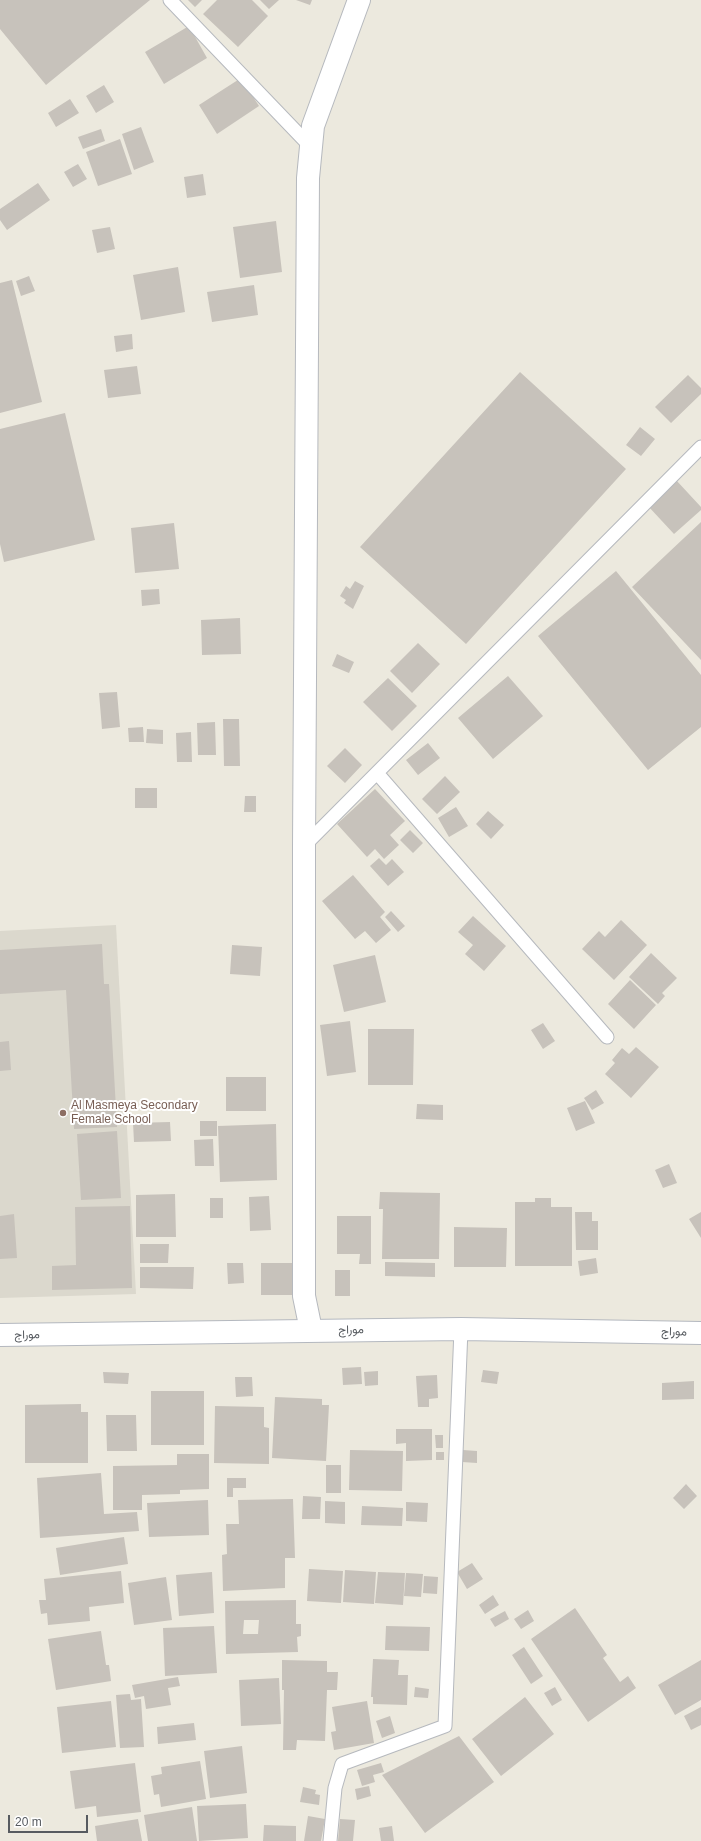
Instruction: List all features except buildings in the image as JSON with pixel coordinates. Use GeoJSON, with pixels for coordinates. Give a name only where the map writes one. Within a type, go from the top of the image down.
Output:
{"type":"FeatureCollection","features":[{"type":"Feature","properties":{"kind":"street"},"geometry":{"type":"LineString","coordinates":[[310,1330],[304,1296],[304,846],[308,178],[312,126],[359,0]]}},
{"type":"Feature","properties":{"kind":"street","name":"موراج"},"geometry":{"type":"LineString","coordinates":[[0,1335],[461,1329],[701,1333]]}},
{"type":"Feature","properties":{"kind":"lane"},"geometry":{"type":"LineString","coordinates":[[170,0],[310,146]]}},
{"type":"Feature","properties":{"kind":"lane"},"geometry":{"type":"LineString","coordinates":[[304,846],[701,447]]}},
{"type":"Feature","properties":{"kind":"lane"},"geometry":{"type":"LineString","coordinates":[[377,773],[607,1037]]}},
{"type":"Feature","properties":{"kind":"lane"},"geometry":{"type":"LineString","coordinates":[[330,1841],[335,1788],[342,1764],[445,1726],[461,1329]]}},
{"type":"Feature","properties":{"kind":"shaded area","name":"Al Masmeya Secondary Female School"},"geometry":{"type":"Polygon","coordinates":[[[116,925],[136,1294],[0,1298],[0,931],[116,925]]]}},
{"type":"Feature","properties":{"kind":"place","name":"Al Masmeya Secondary Female School"},"geometry":{"type":"Point","coordinates":[63,1113]}}]}
